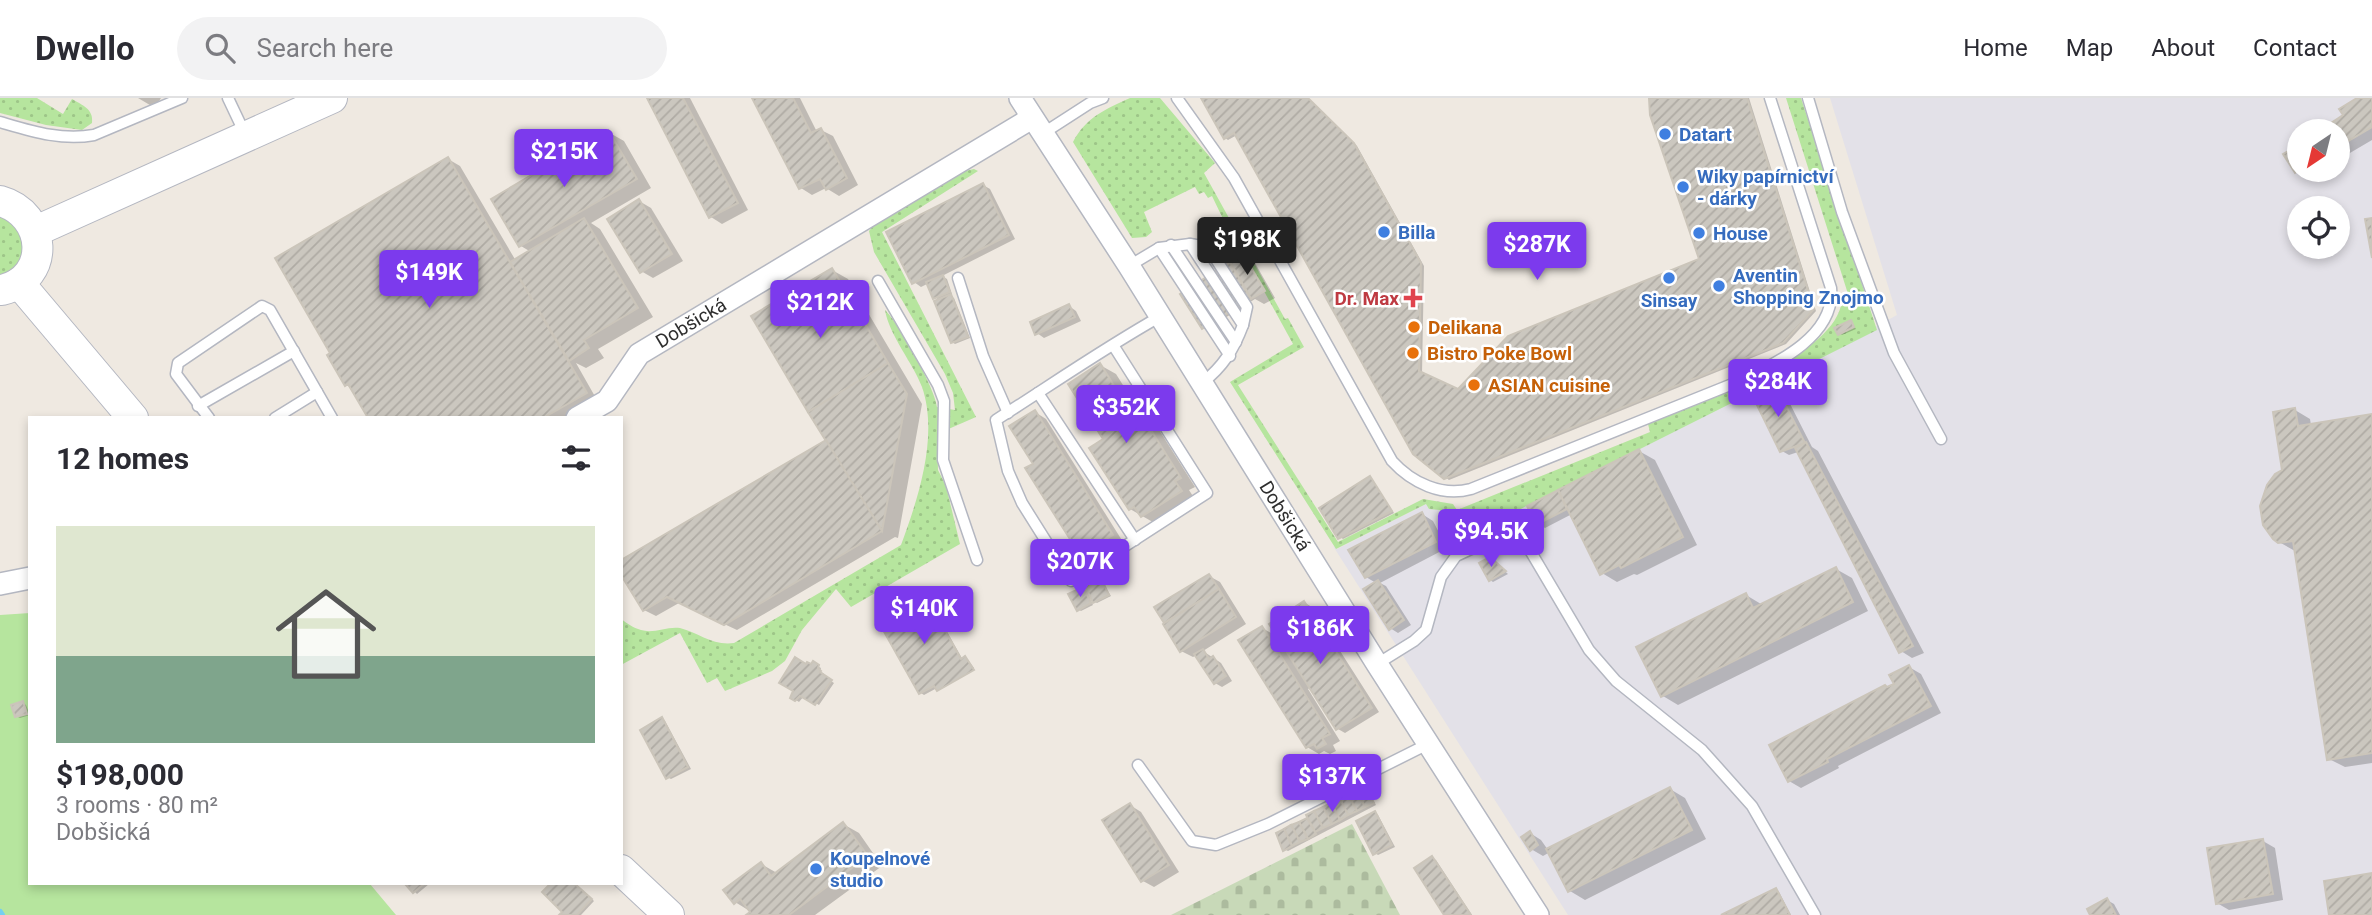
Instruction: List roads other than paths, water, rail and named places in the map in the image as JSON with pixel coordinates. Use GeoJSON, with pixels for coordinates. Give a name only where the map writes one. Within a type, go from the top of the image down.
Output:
{"type":"FeatureCollection","features":[{"type":"Feature","properties":{"kind":"main road"},"geometry":{"type":"LineString","coordinates":[[36,231],[332,98]]}},
{"type":"Feature","properties":{"kind":"main road"},"geometry":{"type":"LineString","coordinates":[[0,201],[21,210],[36,231],[38,246],[36,260],[30,272],[10,287],[130,416]]}},
{"type":"Feature","properties":{"kind":"main road"},"geometry":{"type":"LineString","coordinates":[[623,872],[669,915]]}},
{"type":"Feature","properties":{"kind":"street","name":"Dobšická"},"geometry":{"type":"LineString","coordinates":[[1020,98],[1161,316],[1377,664],[1538,915]]}},
{"type":"Feature","properties":{"kind":"street","name":"Dobšická"},"geometry":{"type":"LineString","coordinates":[[581,416],[607,401],[639,354],[1037,126]]}},
{"type":"Feature","properties":{"kind":"street"},"geometry":{"type":"LineString","coordinates":[[0,584],[28,578]]}},
{"type":"Feature","properties":{"kind":"lane"},"geometry":{"type":"LineString","coordinates":[[0,122],[53,136],[84,137],[182,98]]}},
{"type":"Feature","properties":{"kind":"lane"},"geometry":{"type":"LineString","coordinates":[[228,98],[246,136]]}},
{"type":"Feature","properties":{"kind":"lane"},"geometry":{"type":"LineString","coordinates":[[1037,126],[1089,100],[1103,98]]}},
{"type":"Feature","properties":{"kind":"lane"},"geometry":{"type":"LineString","coordinates":[[1177,98],[1234,178],[1392,461],[1422,484],[1451,492],[1471,489],[1740,381],[1779,363],[1798,349],[1824,321],[1831,303],[1830,288],[1770,98]]}},
{"type":"Feature","properties":{"kind":"lane"},"geometry":{"type":"LineString","coordinates":[[1808,98],[1842,212],[1894,353],[1941,439]]}},
{"type":"Feature","properties":{"kind":"lane"},"geometry":{"type":"LineString","coordinates":[[1129,266],[1159,248],[1171,245],[1208,247],[1247,307],[1243,325],[1230,355],[1218,372],[1202,383]]}},
{"type":"Feature","properties":{"kind":"lane"},"geometry":{"type":"LineString","coordinates":[[1171,245],[1236,342]]}},
{"type":"Feature","properties":{"kind":"lane"},"geometry":{"type":"LineString","coordinates":[[1159,248],[1230,355]]}},
{"type":"Feature","properties":{"kind":"lane"},"geometry":{"type":"LineString","coordinates":[[958,278],[983,356],[1008,413]]}},
{"type":"Feature","properties":{"kind":"lane"},"geometry":{"type":"LineString","coordinates":[[878,281],[938,385],[944,401],[943,460],[977,560]]}},
{"type":"Feature","properties":{"kind":"lane"},"geometry":{"type":"LineString","coordinates":[[207,416],[176,374],[178,363],[262,306],[270,310],[331,416]]}},
{"type":"Feature","properties":{"kind":"lane"},"geometry":{"type":"LineString","coordinates":[[1112,345],[1207,493],[1071,581],[1021,503],[1008,471],[996,420],[1112,345],[1161,316]]}},
{"type":"Feature","properties":{"kind":"lane"},"geometry":{"type":"LineString","coordinates":[[198,406],[294,351]]}},
{"type":"Feature","properties":{"kind":"lane"},"geometry":{"type":"LineString","coordinates":[[278,416],[317,392]]}},
{"type":"Feature","properties":{"kind":"lane"},"geometry":{"type":"LineString","coordinates":[[1038,393],[1135,540]]}},
{"type":"Feature","properties":{"kind":"lane"},"geometry":{"type":"LineString","coordinates":[[1377,664],[1414,642],[1426,630],[1441,577],[1457,556],[1503,534],[1516,536],[1528,547],[1589,650],[1616,681],[1702,750],[1752,806],[1815,915]]}},
{"type":"Feature","properties":{"kind":"lane"},"geometry":{"type":"LineString","coordinates":[[1138,765],[1192,842],[1216,845],[1268,824],[1428,744]]}},
{"type":"Feature","properties":{"kind":"place","name":"Datart"},"geometry":{"type":"Point","coordinates":[1665,134]}},
{"type":"Feature","properties":{"kind":"place","name":"Wiky papírnictví - dárky"},"geometry":{"type":"Point","coordinates":[1683,187]}},
{"type":"Feature","properties":{"kind":"place","name":"Billa"},"geometry":{"type":"Point","coordinates":[1384,232]}},
{"type":"Feature","properties":{"kind":"place","name":"House"},"geometry":{"type":"Point","coordinates":[1699,233]}},
{"type":"Feature","properties":{"kind":"place","name":"Sinsay"},"geometry":{"type":"Point","coordinates":[1669,278]}},
{"type":"Feature","properties":{"kind":"place","name":"Aventin Shopping Znojmo"},"geometry":{"type":"Point","coordinates":[1719,286]}},
{"type":"Feature","properties":{"kind":"place","name":"Dr. Max"},"geometry":{"type":"Point","coordinates":[1413,298]}},
{"type":"Feature","properties":{"kind":"place","name":"Delikana"},"geometry":{"type":"Point","coordinates":[1414,327]}},
{"type":"Feature","properties":{"kind":"place","name":"Bistro Poke Bowl"},"geometry":{"type":"Point","coordinates":[1413,353]}},
{"type":"Feature","properties":{"kind":"place","name":"ASIAN cuisine"},"geometry":{"type":"Point","coordinates":[1474,385]}},
{"type":"Feature","properties":{"kind":"place","name":"Koupelnové studio"},"geometry":{"type":"Point","coordinates":[816,869]}}]}
